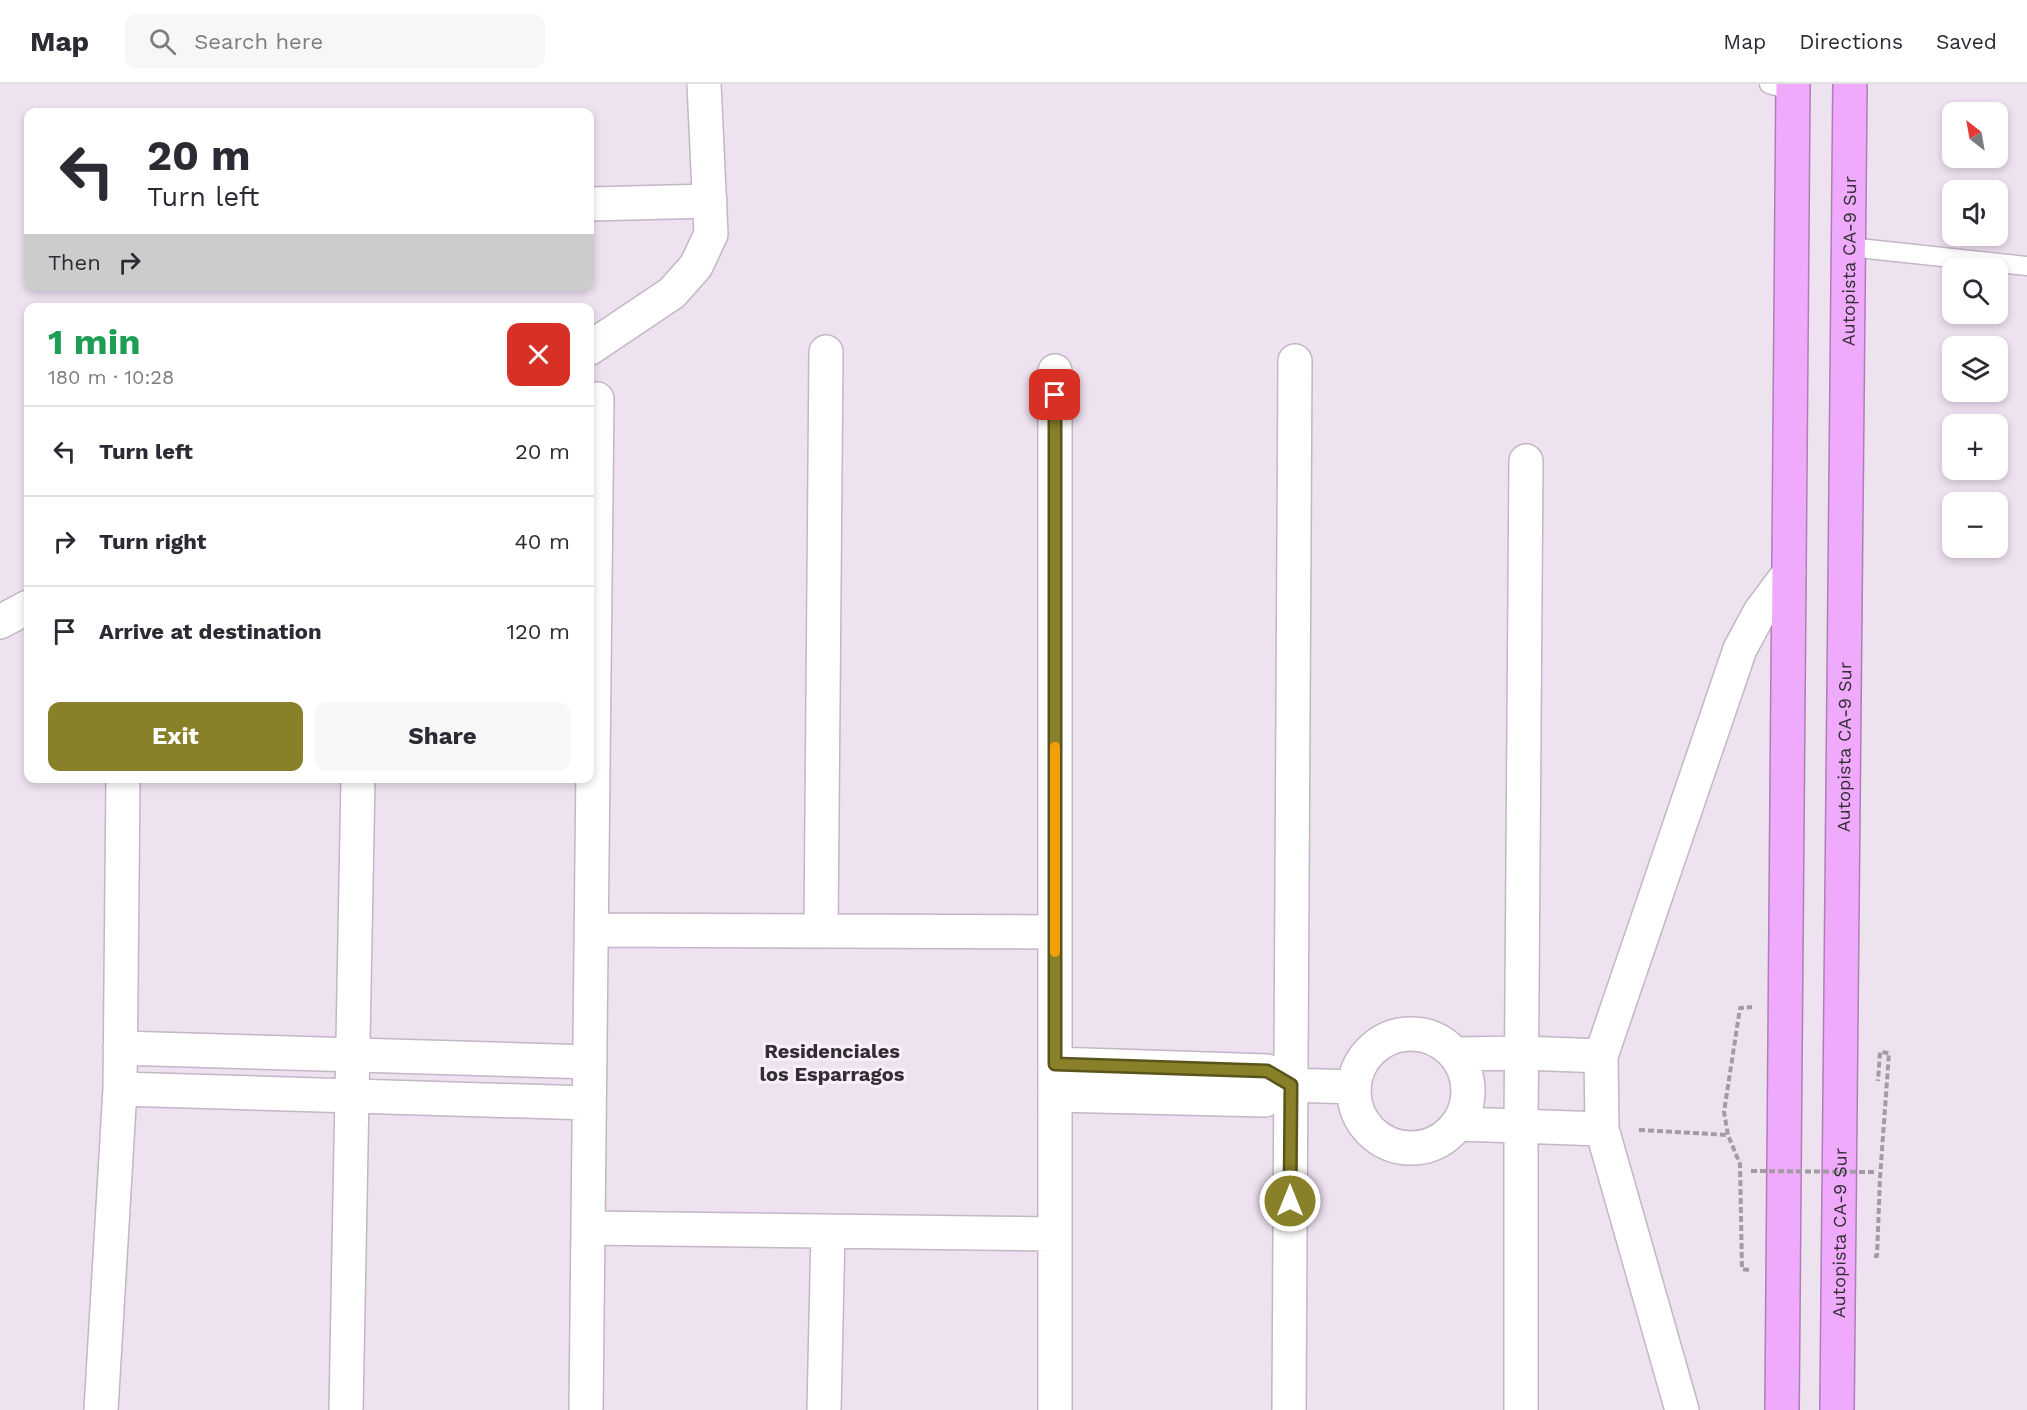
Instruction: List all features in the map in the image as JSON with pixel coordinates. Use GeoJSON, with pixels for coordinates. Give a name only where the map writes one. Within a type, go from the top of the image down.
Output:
{"type":"FeatureCollection","features":[{"type":"Feature","properties":{"kind":"highway","name":"Autopista CA-9 Sur"},"geometry":{"type":"LineString","coordinates":[[1837,1410],[1850,84]]}},
{"type":"Feature","properties":{"kind":"highway"},"geometry":{"type":"LineString","coordinates":[[1782,1410],[1789,573],[1785,86]]}},
{"type":"Feature","properties":{"kind":"street"},"geometry":{"type":"LineString","coordinates":[[594,345],[672,293],[696,266],[711,234],[704,84]]}},
{"type":"Feature","properties":{"kind":"street"},"geometry":{"type":"LineString","coordinates":[[594,204],[710,201]]}},
{"type":"Feature","properties":{"kind":"street"},"geometry":{"type":"LineString","coordinates":[[821,931],[826,352]]}},
{"type":"Feature","properties":{"kind":"street"},"geometry":{"type":"LineString","coordinates":[[1289,1410],[1295,361]]}},
{"type":"Feature","properties":{"kind":"street"},"geometry":{"type":"LineString","coordinates":[[1055,371],[1055,1410]]}},
{"type":"Feature","properties":{"kind":"street"},"geometry":{"type":"LineString","coordinates":[[594,664],[597,399]]}},
{"type":"Feature","properties":{"kind":"street"},"geometry":{"type":"LineString","coordinates":[[1521,1410],[1526,461]]}},
{"type":"Feature","properties":{"kind":"street"},"geometry":{"type":"LineString","coordinates":[[1682,1410],[1602,1129],[1601,1056],[1740,649],[1760,612],[1789,573]]}},
{"type":"Feature","properties":{"kind":"street"},"geometry":{"type":"LineString","coordinates":[[0,622],[24,609]]}},
{"type":"Feature","properties":{"kind":"street"},"geometry":{"type":"LineString","coordinates":[[101,1410],[120,1089],[123,783]]}},
{"type":"Feature","properties":{"kind":"street"},"geometry":{"type":"LineString","coordinates":[[346,1410],[358,783]]}},
{"type":"Feature","properties":{"kind":"street"},"geometry":{"type":"LineString","coordinates":[[586,1410],[593,783]]}},
{"type":"Feature","properties":{"kind":"street"},"geometry":{"type":"LineString","coordinates":[[591,930],[1055,932]]}},
{"type":"Feature","properties":{"kind":"street"},"geometry":{"type":"LineString","coordinates":[[1403,1034],[1422,1034],[1440,1041],[1455,1054],[1467,1075],[1468,1100],[1458,1124],[1443,1139],[1423,1147],[1402,1148],[1382,1141],[1366,1127],[1356,1108],[1353,1087],[1358,1068],[1368,1052],[1384,1040],[1403,1034]]}},
{"type":"Feature","properties":{"kind":"street"},"geometry":{"type":"LineString","coordinates":[[120,1048],[590,1062]]}},
{"type":"Feature","properties":{"kind":"street"},"geometry":{"type":"LineString","coordinates":[[1455,1054],[1522,1053],[1601,1056]]}},
{"type":"Feature","properties":{"kind":"street"},"geometry":{"type":"LineString","coordinates":[[1055,1080],[1267,1071],[1291,1085],[1353,1087]]}},
{"type":"Feature","properties":{"kind":"street"},"geometry":{"type":"LineString","coordinates":[[120,1089],[589,1103]]}},
{"type":"Feature","properties":{"kind":"street"},"geometry":{"type":"LineString","coordinates":[[1458,1124],[1602,1129]]}},
{"type":"Feature","properties":{"kind":"street"},"geometry":{"type":"LineString","coordinates":[[588,1228],[1055,1234]]}},
{"type":"Feature","properties":{"kind":"street"},"geometry":{"type":"LineString","coordinates":[[824,1410],[828,1231]]}},
{"type":"Feature","properties":{"kind":"lane"},"geometry":{"type":"LineString","coordinates":[[1849,247],[2027,266]]}},
{"type":"Feature","properties":{"kind":"path"},"geometry":{"type":"LineString","coordinates":[[1740,1164],[1728,1134],[1724,1112],[1740,1008],[1786,1005]]}},
{"type":"Feature","properties":{"kind":"path"},"geometry":{"type":"LineString","coordinates":[[1878,1088],[1880,1052],[1889,1053],[1880,1178]]}},
{"type":"Feature","properties":{"kind":"path"},"geometry":{"type":"LineString","coordinates":[[1602,1129],[1728,1134]]}},
{"type":"Feature","properties":{"kind":"path"},"geometry":{"type":"LineString","coordinates":[[1751,1171],[1874,1172]]}},
{"type":"Feature","properties":{"kind":"slow traffic"},"geometry":{"type":"LineString","coordinates":[[1055,747],[1055,952]]}},
{"type":"Feature","properties":{"kind":"district","name":"Residenciales los Esparragos"},"geometry":{"type":"Point","coordinates":[832,1062]}},
{"type":"Feature","properties":{"kind":"route"},"geometry":{"type":"LineString","coordinates":[[1055,395],[1055,1064],[1267,1071],[1291,1085],[1290,1201]]}}]}
